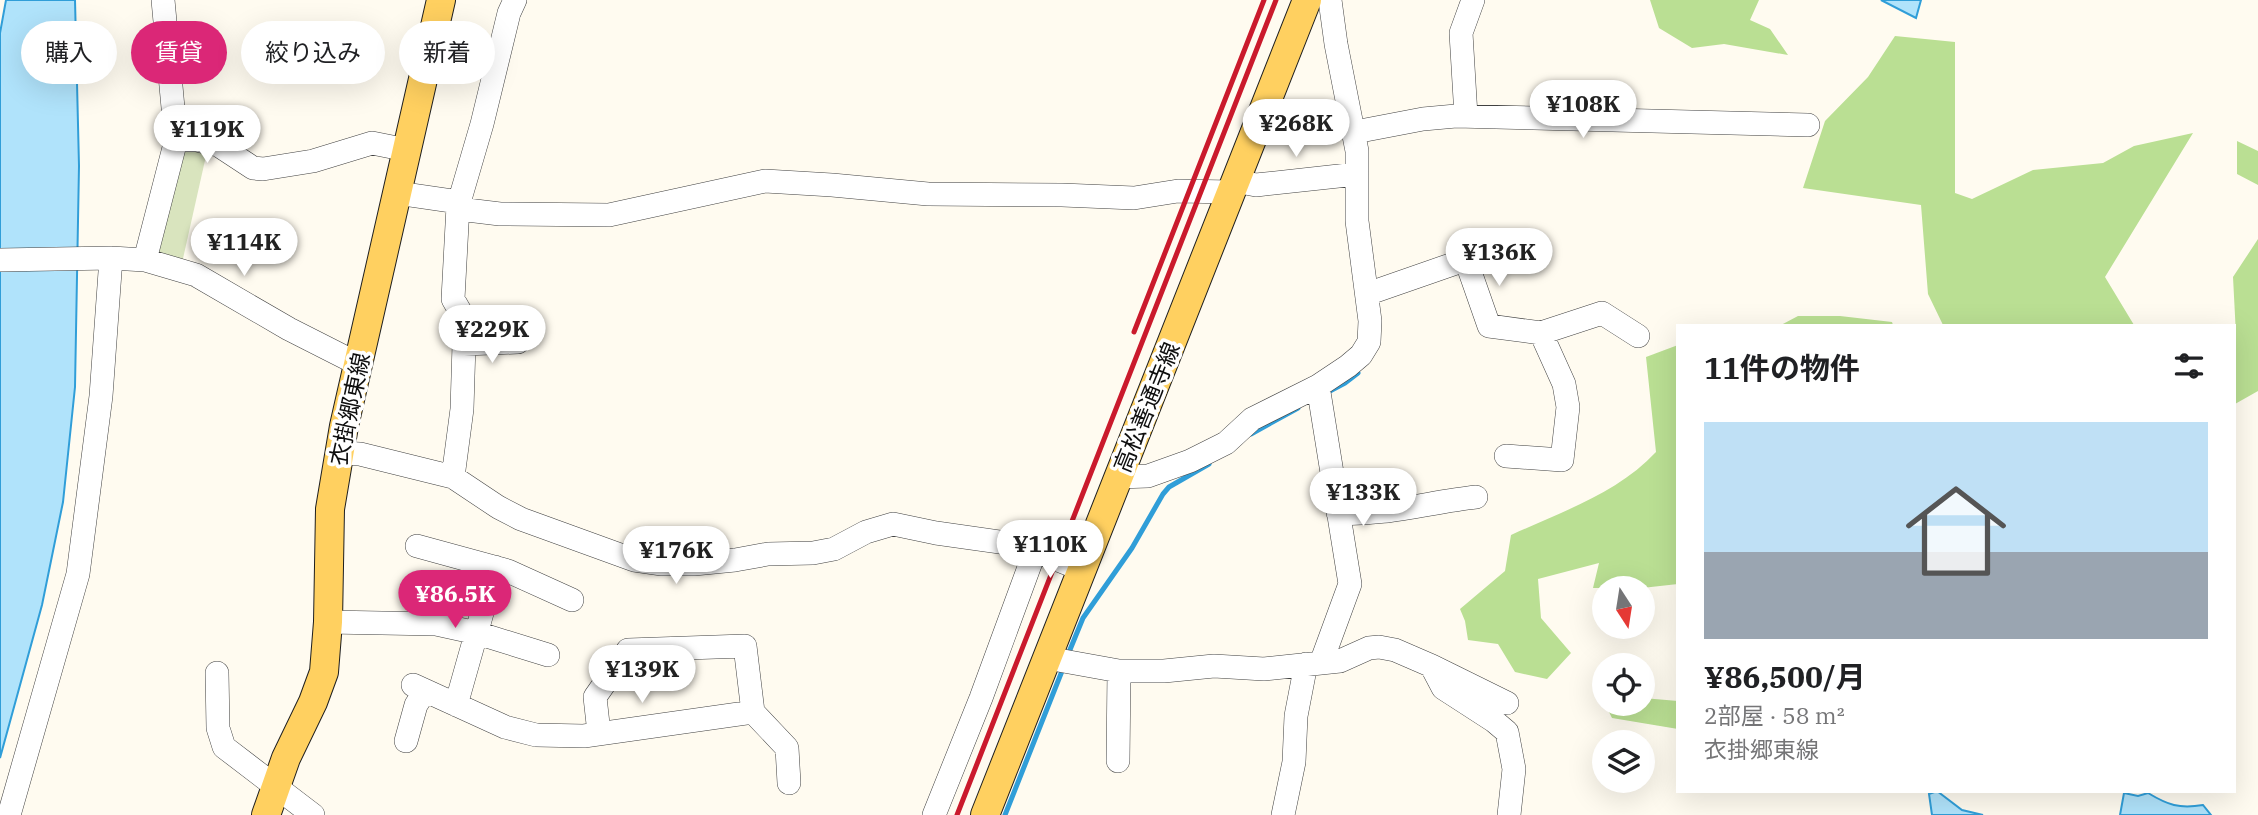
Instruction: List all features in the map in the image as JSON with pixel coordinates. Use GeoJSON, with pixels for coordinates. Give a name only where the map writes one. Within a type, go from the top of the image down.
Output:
{"type":"FeatureCollection","features":[{"type":"Feature","properties":{"kind":"main road","name":"衣掛郷東線"},"geometry":{"type":"LineString","coordinates":[[266,815],[275,786],[324,672],[328,622],[330,509],[358,364],[441,0]]}},
{"type":"Feature","properties":{"kind":"main road","name":"高松善通寺線"},"geometry":{"type":"LineString","coordinates":[[985,815],[1307,0]]}},
{"type":"Feature","properties":{"kind":"street"},"geometry":{"type":"LineString","coordinates":[[145,260],[176,140],[163,0]]}},
{"type":"Feature","properties":{"kind":"street"},"geometry":{"type":"LineString","coordinates":[[453,477],[462,409],[464,344],[461,313],[453,299],[458,206],[482,124],[509,13],[515,0]]}},
{"type":"Feature","properties":{"kind":"street"},"geometry":{"type":"LineString","coordinates":[[1118,477],[1148,476],[1190,461],[1226,443],[1252,419],[1318,386],[1361,355],[1369,342],[1370,321],[1357,220],[1354,132],[1330,0]]}},
{"type":"Feature","properties":{"kind":"street"},"geometry":{"type":"LineString","coordinates":[[1466,116],[1461,33],[1473,0]]}},
{"type":"Feature","properties":{"kind":"street"},"geometry":{"type":"LineString","coordinates":[[1354,132],[1423,119],[1466,116],[1808,125]]}},
{"type":"Feature","properties":{"kind":"street"},"geometry":{"type":"LineString","coordinates":[[176,140],[197,140],[218,145],[253,168],[263,169],[313,161],[372,143],[407,150]]}},
{"type":"Feature","properties":{"kind":"street"},"geometry":{"type":"LineString","coordinates":[[397,193],[452,201],[467,210],[500,215],[609,215],[765,181],[832,184],[928,194],[1134,198],[1178,191],[1357,174]]}},
{"type":"Feature","properties":{"kind":"street"},"geometry":{"type":"LineString","coordinates":[[9,815],[78,574],[101,396],[111,258]]}},
{"type":"Feature","properties":{"kind":"street"},"geometry":{"type":"LineString","coordinates":[[0,260],[145,260],[196,275],[289,329],[358,364]]}},
{"type":"Feature","properties":{"kind":"street"},"geometry":{"type":"LineString","coordinates":[[1367,294],[1462,261],[1468,267],[1489,326],[1541,333],[1602,313],[1638,336]]}},
{"type":"Feature","properties":{"kind":"street"},"geometry":{"type":"LineString","coordinates":[[1506,456],[1562,460],[1568,407],[1564,384],[1541,333]]}},
{"type":"Feature","properties":{"kind":"street"},"geometry":{"type":"LineString","coordinates":[[464,344],[518,342]]}},
{"type":"Feature","properties":{"kind":"street"},"geometry":{"type":"LineString","coordinates":[[1283,815],[1294,762],[1296,716],[1313,664],[1350,584],[1318,386]]}},
{"type":"Feature","properties":{"kind":"street"},"geometry":{"type":"LineString","coordinates":[[340,453],[360,454],[453,477],[521,519],[626,558],[662,564],[736,560],[768,554],[813,553],[834,549],[866,532],[892,524],[1020,545],[1081,569]]}},
{"type":"Feature","properties":{"kind":"street"},"geometry":{"type":"LineString","coordinates":[[1338,513],[1362,514],[1476,497]]}},
{"type":"Feature","properties":{"kind":"street"},"geometry":{"type":"LineString","coordinates":[[417,546],[508,570],[572,600]]}},
{"type":"Feature","properties":{"kind":"street"},"geometry":{"type":"LineString","coordinates":[[934,815],[1035,551]]}},
{"type":"Feature","properties":{"kind":"street"},"geometry":{"type":"LineString","coordinates":[[456,705],[495,567]]}},
{"type":"Feature","properties":{"kind":"street"},"geometry":{"type":"LineString","coordinates":[[328,622],[436,624],[477,633],[548,655]]}},
{"type":"Feature","properties":{"kind":"street"},"geometry":{"type":"LineString","coordinates":[[599,733],[594,697],[628,649],[745,646],[752,712],[788,748],[789,783]]}},
{"type":"Feature","properties":{"kind":"street"},"geometry":{"type":"LineString","coordinates":[[1047,659],[1119,671],[1164,671],[1214,666],[1264,670],[1340,661],[1369,648],[1379,647],[1395,650],[1432,666],[1507,703]]}},
{"type":"Feature","properties":{"kind":"street"},"geometry":{"type":"LineString","coordinates":[[1432,666],[1443,688],[1507,732],[1514,769],[1509,815]]}},
{"type":"Feature","properties":{"kind":"street"},"geometry":{"type":"LineString","coordinates":[[1118,761],[1119,671]]}},
{"type":"Feature","properties":{"kind":"street"},"geometry":{"type":"LineString","coordinates":[[217,673],[218,728],[224,747],[313,815]]}},
{"type":"Feature","properties":{"kind":"street"},"geometry":{"type":"LineString","coordinates":[[406,741],[419,688],[505,727],[536,735],[584,736],[752,712]]}},
{"type":"Feature","properties":{"kind":"green space"},"geometry":{"type":"Polygon","coordinates":[[[1650,0],[1759,0],[1750,20],[1770,29],[1788,55],[1724,44],[1692,48],[1659,28],[1650,0]]]}},
{"type":"Feature","properties":{"kind":"green space"},"geometry":{"type":"Polygon","coordinates":[[[1895,36],[1955,42],[1955,193],[1972,199],[2033,170],[2103,163],[2134,146],[2193,133],[2105,277],[2133,324],[1943,324],[1928,294],[1921,205],[1803,188],[1825,121],[1868,77],[1895,36]]]}},
{"type":"Feature","properties":{"kind":"green space"},"geometry":{"type":"Polygon","coordinates":[[[2237,141],[2258,151],[2258,185],[2237,174],[2237,141]]]}},
{"type":"Feature","properties":{"kind":"green space"},"geometry":{"type":"Polygon","coordinates":[[[180,144],[208,147],[182,263],[153,257],[180,144]]]}},
{"type":"Feature","properties":{"kind":"green space"},"geometry":{"type":"Polygon","coordinates":[[[2258,239],[2258,391],[2236,403],[2236,324],[2233,277],[2258,239]]]}},
{"type":"Feature","properties":{"kind":"green space"},"geometry":{"type":"Polygon","coordinates":[[[1798,316],[1840,316],[1893,324],[1783,324],[1798,316]]]}},
{"type":"Feature","properties":{"kind":"green space"},"geometry":{"type":"Polygon","coordinates":[[[1676,346],[1676,584],[1656,586],[1656,576],[1596,576],[1599,563],[1538,579],[1541,618],[1571,653],[1547,679],[1515,672],[1498,644],[1468,640],[1460,609],[1505,571],[1511,535],[1607,490],[1656,452],[1646,357],[1676,346]]]}},
{"type":"Feature","properties":{"kind":"green space"},"geometry":{"type":"Polygon","coordinates":[[[1655,699],[1676,701],[1676,729],[1611,716],[1655,716],[1655,699]]]}},
{"type":"Feature","properties":{"kind":"water"},"geometry":{"type":"Polygon","coordinates":[[[6,0],[75,0],[76,21],[21,21],[21,84],[77,84],[79,166],[75,387],[63,502],[42,605],[0,758],[0,33],[6,0]]]}},
{"type":"Feature","properties":{"kind":"water"},"geometry":{"type":"Polygon","coordinates":[[[1881,0],[1921,0],[1916,18],[1881,0]]]}},
{"type":"Feature","properties":{"kind":"water"},"geometry":{"type":"Polygon","coordinates":[[[1940,793],[1962,810],[1983,815],[1932,815],[1929,794],[1940,793]]]}},
{"type":"Feature","properties":{"kind":"water"},"geometry":{"type":"Polygon","coordinates":[[[2124,793],[2138,796],[2148,793],[2180,806],[2203,805],[2211,815],[2120,815],[2124,793]]]}},
{"type":"Feature","properties":{"kind":"waterway"},"geometry":{"type":"LineString","coordinates":[[1328,392],[1358,373]]}},
{"type":"Feature","properties":{"kind":"waterway"},"geometry":{"type":"LineString","coordinates":[[1251,434],[1298,408]]}},
{"type":"Feature","properties":{"kind":"waterway"},"geometry":{"type":"LineString","coordinates":[[1067,657],[1083,618],[1132,548],[1163,494],[1169,487],[1209,464]]}},
{"type":"Feature","properties":{"kind":"waterway"},"geometry":{"type":"LineString","coordinates":[[1005,815],[1064,666]]}},
{"type":"Feature","properties":{"kind":"railway"},"geometry":{"type":"LineString","coordinates":[[1134,332],[1264,0]]}},
{"type":"Feature","properties":{"kind":"railway"},"geometry":{"type":"LineString","coordinates":[[957,815],[1276,0]]}}]}
